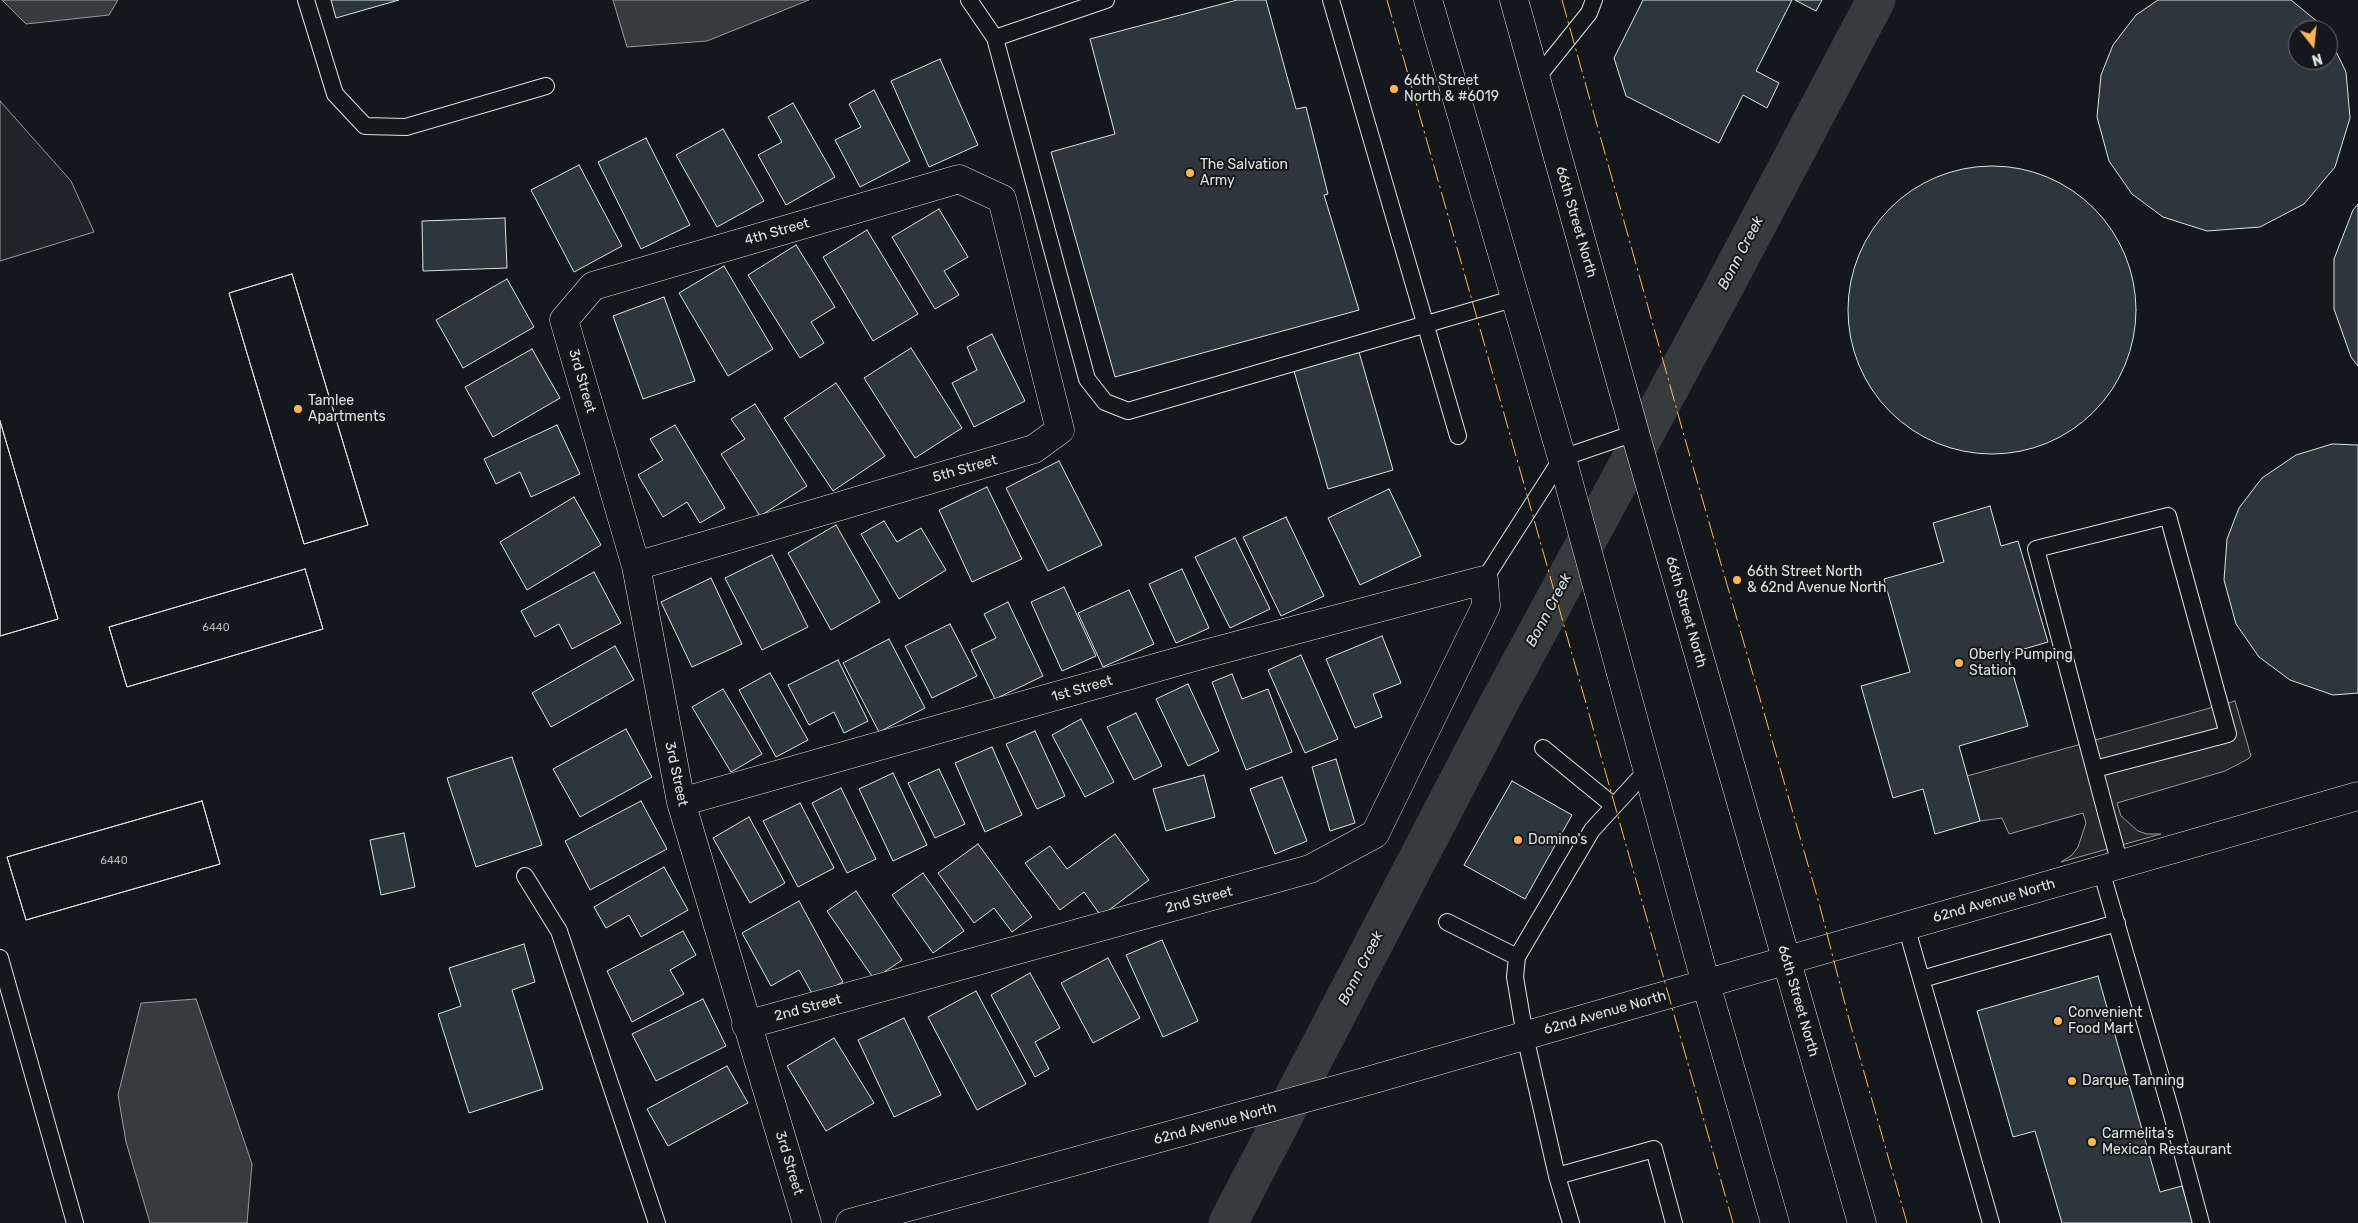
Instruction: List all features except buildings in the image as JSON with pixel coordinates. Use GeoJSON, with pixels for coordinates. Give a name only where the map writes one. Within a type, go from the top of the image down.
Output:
{"type":"FeatureCollection","features":[{"type":"Feature","properties":{"kind":"street"},"geometry":{"type":"LineString","coordinates":[[1428,0],[1562,458],[1706,984],[1775,1223]]}},
{"type":"Feature","properties":{"kind":"street","name":"66th Street North"},"geometry":{"type":"LineString","coordinates":[[1514,0],[1654,502],[1862,1223]]}},
{"type":"Feature","properties":{"kind":"street","name":"4th Street"},"geometry":{"type":"LineString","coordinates":[[564,320],[593,286],[959,179],[1002,199]]}},
{"type":"Feature","properties":{"kind":"street","name":"5th Street"},"geometry":{"type":"LineString","coordinates":[[636,566],[1034,448],[1060,430],[1002,199]]}},
{"type":"Feature","properties":{"kind":"street","name":"3rd Street"},"geometry":{"type":"LineString","coordinates":[[564,320],[636,566],[681,802],[746,1025],[807,1223]]}},
{"type":"Feature","properties":{"kind":"street","name":"1st Street"},"geometry":{"type":"LineString","coordinates":[[681,802],[1192,658],[1484,580]]}},
{"type":"Feature","properties":{"kind":"street","name":"2nd Street"},"geometry":{"type":"LineString","coordinates":[[746,1025],[1310,869],[1375,834],[1486,606],[1484,580]]}},
{"type":"Feature","properties":{"kind":"street","name":"62nd Avenue North"},"geometry":{"type":"LineString","coordinates":[[850,1223],[1203,1128],[2358,796]]}},
{"type":"Feature","properties":{"kind":"lane"},"geometry":{"type":"LineString","coordinates":[[306,0],[335,94],[365,126],[406,126],[546,86]]}},
{"type":"Feature","properties":{"kind":"lane"},"geometry":{"type":"LineString","coordinates":[[969,0],[995,38],[1087,379],[1105,402],[1128,412],[1516,298]]}},
{"type":"Feature","properties":{"kind":"lane"},"geometry":{"type":"LineString","coordinates":[[995,38],[1106,0]]}},
{"type":"Feature","properties":{"kind":"lane"},"geometry":{"type":"LineString","coordinates":[[1330,0],[1458,436]]}},
{"type":"Feature","properties":{"kind":"lane"},"geometry":{"type":"LineString","coordinates":[[1536,79],[1589,12],[1594,0]]}},
{"type":"Feature","properties":{"kind":"lane"},"geometry":{"type":"LineString","coordinates":[[1484,580],[1562,458],[1635,433]]}},
{"type":"Feature","properties":{"kind":"lane"},"geometry":{"type":"LineString","coordinates":[[2095,770],[2228,734],[2168,516],[2036,549],[2095,770],[2111,867],[2117,923],[2201,1223]]}},
{"type":"Feature","properties":{"kind":"lane"},"geometry":{"type":"LineString","coordinates":[[1543,748],[1614,806]]}},
{"type":"Feature","properties":{"kind":"lane"},"geometry":{"type":"LineString","coordinates":[[1571,1223],[1557,1176],[1525,1036],[1516,977],[1517,957],[1592,830],[1648,769]]}},
{"type":"Feature","properties":{"kind":"lane"},"geometry":{"type":"LineString","coordinates":[[525,876],[559,931],[657,1223]]}},
{"type":"Feature","properties":{"kind":"lane"},"geometry":{"type":"LineString","coordinates":[[1447,922],[1517,957]]}},
{"type":"Feature","properties":{"kind":"lane"},"geometry":{"type":"LineString","coordinates":[[1922,979],[2117,923]]}},
{"type":"Feature","properties":{"kind":"lane"},"geometry":{"type":"LineString","coordinates":[[1906,926],[1991,1223]]}},
{"type":"Feature","properties":{"kind":"lane"},"geometry":{"type":"LineString","coordinates":[[0,958],[75,1223]]}},
{"type":"Feature","properties":{"kind":"lane"},"geometry":{"type":"LineString","coordinates":[[1557,1176],[1654,1149],[1674,1223]]}},
{"type":"Feature","properties":{"kind":"shaded area"},"geometry":{"type":"Polygon","coordinates":[[[2,0],[118,0],[109,15],[26,24],[2,0]]]}},
{"type":"Feature","properties":{"kind":"shaded area"},"geometry":{"type":"Polygon","coordinates":[[[613,0],[809,0],[707,41],[627,47],[613,0]]]}},
{"type":"Feature","properties":{"kind":"shaded area"},"geometry":{"type":"Polygon","coordinates":[[[0,101],[71,181],[94,232],[0,261],[0,101]]]}},
{"type":"Feature","properties":{"kind":"shaded area"},"geometry":{"type":"Polygon","coordinates":[[[2235,701],[2251,756],[2248,759],[2225,771],[2117,803],[2121,816],[2138,831],[2147,834],[2161,834],[2061,862],[2072,855],[2078,847],[2086,823],[2083,813],[2009,834],[2002,818],[1980,821],[1967,776],[2235,701]]]}},
{"type":"Feature","properties":{"kind":"shaded area"},"geometry":{"type":"Polygon","coordinates":[[[196,999],[252,1164],[247,1223],[150,1223],[126,1142],[118,1095],[141,1003],[196,999]]]}},
{"type":"Feature","properties":{"kind":"waterway","name":"Bonn Creek"},"geometry":{"type":"LineString","coordinates":[[1228,1223],[1499,703],[1721,293],[1876,0]]}},
{"type":"Feature","properties":{"kind":"power"},"geometry":{"type":"LineString","coordinates":[[1387,0],[1733,1223]]}},
{"type":"Feature","properties":{"kind":"power"},"geometry":{"type":"LineString","coordinates":[[1562,0],[1687,446],[1819,903],[1850,1023],[1907,1223]]}},
{"type":"Feature","properties":{"kind":"place","name":"66th Street North & #6019"},"geometry":{"type":"Point","coordinates":[1394,89]}},
{"type":"Feature","properties":{"kind":"place","name":"The Salvation Army"},"geometry":{"type":"Point","coordinates":[1190,173]}},
{"type":"Feature","properties":{"kind":"place","name":"Tamlee Apartments"},"geometry":{"type":"Point","coordinates":[298,409]}},
{"type":"Feature","properties":{"kind":"place","name":"66th Street North & 62nd Avenue North"},"geometry":{"type":"Point","coordinates":[1737,580]}},
{"type":"Feature","properties":{"kind":"place","name":"Oberly Pumping Station"},"geometry":{"type":"Point","coordinates":[1959,663]}},
{"type":"Feature","properties":{"kind":"place","name":"Domino's"},"geometry":{"type":"Point","coordinates":[1518,840]}},
{"type":"Feature","properties":{"kind":"place","name":"Convenient Food Mart"},"geometry":{"type":"Point","coordinates":[2058,1021]}},
{"type":"Feature","properties":{"kind":"place","name":"Darque Tanning"},"geometry":{"type":"Point","coordinates":[2072,1081]}},
{"type":"Feature","properties":{"kind":"place","name":"Carmelita's Mexican Restaurant"},"geometry":{"type":"Point","coordinates":[2092,1142]}}]}
